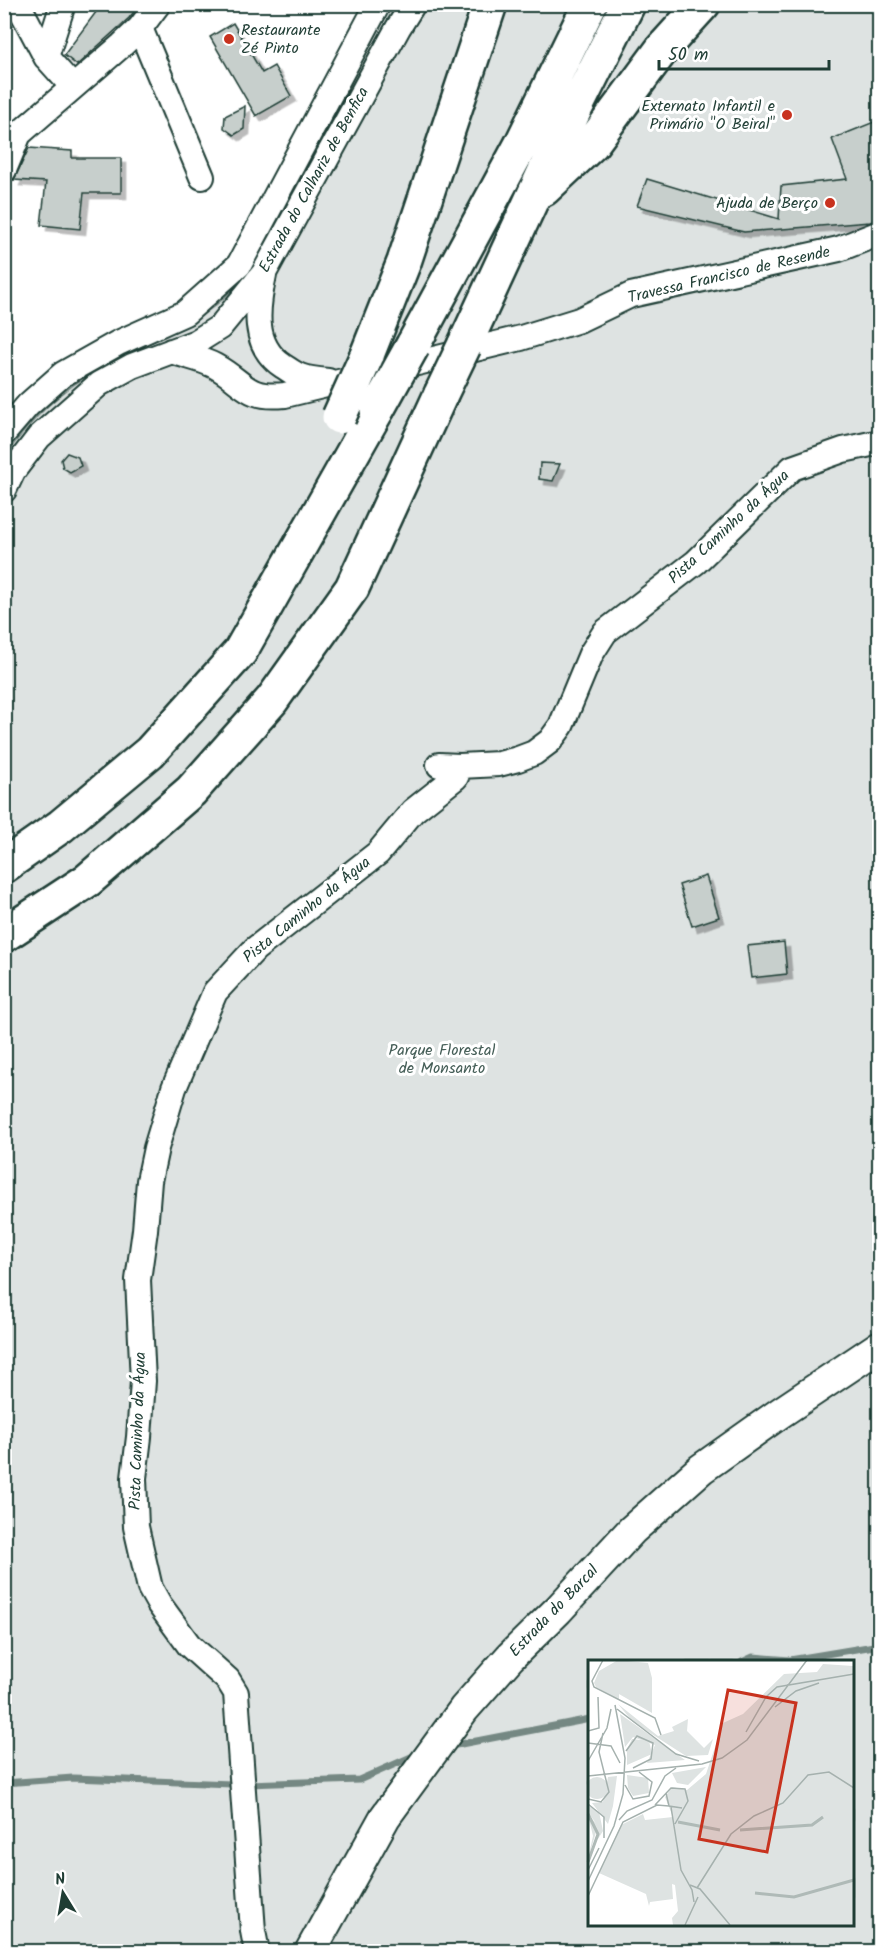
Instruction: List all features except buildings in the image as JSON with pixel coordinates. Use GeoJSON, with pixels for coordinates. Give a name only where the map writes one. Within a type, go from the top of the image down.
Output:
{"type":"FeatureCollection","features":[{"type":"Feature","properties":{"kind":"highway"},"geometry":{"type":"LineString","coordinates":[[327,495],[339,417],[367,355],[404,262],[490,4]]}},
{"type":"Feature","properties":{"kind":"highway"},"geometry":{"type":"LineString","coordinates":[[4,866],[61,826],[150,752],[240,651],[377,410],[521,145],[590,4]]}},
{"type":"Feature","properties":{"kind":"highway"},"geometry":{"type":"LineString","coordinates":[[4,935],[88,880],[191,791],[272,700],[352,588],[530,202],[628,4]]}},
{"type":"Feature","properties":{"kind":"highway"},"geometry":{"type":"LineString","coordinates":[[530,202],[592,144],[663,48],[703,4]]}},
{"type":"Feature","properties":{"kind":"street"},"geometry":{"type":"LineString","coordinates":[[18,4],[46,57],[73,87]]}},
{"type":"Feature","properties":{"kind":"street"},"geometry":{"type":"LineString","coordinates":[[46,57],[63,4]]}},
{"type":"Feature","properties":{"kind":"street"},"geometry":{"type":"LineString","coordinates":[[4,170],[12,131],[73,87],[140,28],[158,4]]}},
{"type":"Feature","properties":{"kind":"street","name":"Estrada do Calhariz de Benfica"},"geometry":{"type":"LineString","coordinates":[[4,490],[13,471],[39,437],[99,384],[132,366],[196,342],[220,327],[264,273],[398,28],[414,4]]}},
{"type":"Feature","properties":{"kind":"street"},"geometry":{"type":"LineString","coordinates":[[370,7],[398,28]]}},
{"type":"Feature","properties":{"kind":"street","name":"Estrada do Calhariz de Benfica"},"geometry":{"type":"LineString","coordinates":[[4,433],[28,405],[63,374],[109,348],[185,314],[238,265],[370,7]]}},
{"type":"Feature","properties":{"kind":"street"},"geometry":{"type":"LineString","coordinates":[[140,28],[202,177]]}},
{"type":"Feature","properties":{"kind":"street","name":"Travessa Francisco de Resende"},"geometry":{"type":"LineString","coordinates":[[171,351],[215,366],[254,393],[269,397],[285,395],[521,338],[579,320],[631,295],[839,249],[879,233]]}},
{"type":"Feature","properties":{"kind":"street","name":"Travessa Francisco de Resende"},"geometry":{"type":"LineString","coordinates":[[264,273],[257,305],[259,332],[267,349],[277,362],[298,375],[336,383]]}},
{"type":"Feature","properties":{"kind":"street","name":"Pista Caminho da Água"},"geometry":{"type":"LineString","coordinates":[[257,1952],[253,1931],[236,1693],[228,1680],[189,1645],[159,1604],[150,1588],[136,1527],[134,1478],[140,1437],[143,1381],[138,1280],[149,1181],[174,1088],[215,992],[255,949],[378,853],[413,811],[456,777],[449,766],[499,764],[534,753],[550,741],[561,726],[591,654],[605,632],[696,562],[792,468],[843,450],[879,442]]}},
{"type":"Feature","properties":{"kind":"street","name":"Estrada do Barcal"},"geometry":{"type":"LineString","coordinates":[[310,1952],[385,1817],[464,1709],[510,1657],[558,1610],[632,1530],[701,1469],[879,1346]]}},
{"type":"Feature","properties":{"kind":"green space","name":"Parque Florestal de Monsanto"},"geometry":{"type":"Polygon","coordinates":[[[391,5],[879,5],[879,1951],[5,1952],[5,456],[48,406],[86,376],[194,320],[223,299],[238,283],[252,266],[275,228],[331,111],[391,5]]]}},
{"type":"Feature","properties":{"kind":"waterway"},"geometry":{"type":"LineString","coordinates":[[790,1660],[880,1645]]}},
{"type":"Feature","properties":{"kind":"waterway"},"geometry":{"type":"LineString","coordinates":[[746,1660],[753,1657],[790,1660]]}},
{"type":"Feature","properties":{"kind":"waterway"},"geometry":{"type":"LineString","coordinates":[[456,1745],[588,1719]]}},
{"type":"Feature","properties":{"kind":"waterway"},"geometry":{"type":"LineString","coordinates":[[248,1784],[359,1780],[418,1754]]}},
{"type":"Feature","properties":{"kind":"waterway"},"geometry":{"type":"LineString","coordinates":[[4,1783],[73,1778],[232,1784]]}},
{"type":"Feature","properties":{"kind":"place","name":"Restaurante Zé Pinto"},"geometry":{"type":"Point","coordinates":[229,39]}},
{"type":"Feature","properties":{"kind":"place","name":"Externato Infantil e Primário \"O Beiral\""},"geometry":{"type":"Point","coordinates":[787,115]}},
{"type":"Feature","properties":{"kind":"place","name":"Ajuda de Berço"},"geometry":{"type":"Point","coordinates":[830,203]}}]}
